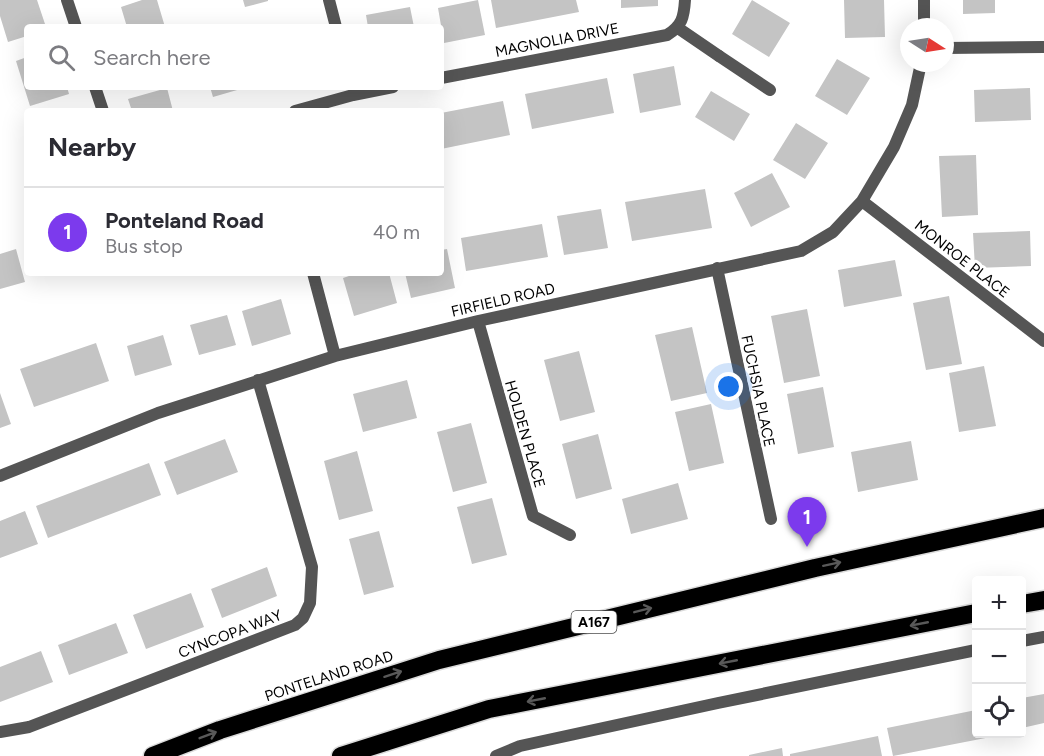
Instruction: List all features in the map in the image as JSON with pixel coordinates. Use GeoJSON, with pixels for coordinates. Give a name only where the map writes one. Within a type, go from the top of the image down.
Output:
{"type":"FeatureCollection","features":[{"type":"Feature","properties":{"kind":"highway","name":"PONTELAND ROAD"},"geometry":{"type":"LineString","coordinates":[[153,756],[220,730],[439,660],[815,568],[1044,518]]}},
{"type":"Feature","properties":{"kind":"highway"},"geometry":{"type":"LineString","coordinates":[[1026,603],[1044,600]]}},
{"type":"Feature","properties":{"kind":"highway"},"geometry":{"type":"LineString","coordinates":[[341,756],[489,709],[972,614]]}},
{"type":"Feature","properties":{"kind":"street"},"geometry":{"type":"LineString","coordinates":[[67,0],[75,24]]}},
{"type":"Feature","properties":{"kind":"street"},"geometry":{"type":"LineString","coordinates":[[329,0],[335,24]]}},
{"type":"Feature","properties":{"kind":"street"},"geometry":{"type":"LineString","coordinates":[[685,0],[684,16],[678,28],[770,90]]}},
{"type":"Feature","properties":{"kind":"street"},"geometry":{"type":"LineString","coordinates":[[924,0],[924,18]]}},
{"type":"Feature","properties":{"kind":"street","name":"MAGNOLIA DRIVE"},"geometry":{"type":"LineString","coordinates":[[444,77],[667,35],[678,28]]}},
{"type":"Feature","properties":{"kind":"street"},"geometry":{"type":"LineString","coordinates":[[954,48],[1044,47]]}},
{"type":"Feature","properties":{"kind":"street","name":"FIRFIELD ROAD"},"geometry":{"type":"LineString","coordinates":[[0,476],[158,413],[335,356],[478,321],[801,251],[833,232],[862,201],[894,147],[912,105],[919,72]]}},
{"type":"Feature","properties":{"kind":"street"},"geometry":{"type":"LineString","coordinates":[[96,90],[102,108]]}},
{"type":"Feature","properties":{"kind":"street"},"geometry":{"type":"LineString","coordinates":[[304,108],[352,91]]}},
{"type":"Feature","properties":{"kind":"street","name":"MONROE PLACE"},"geometry":{"type":"LineString","coordinates":[[862,201],[1044,341]]}},
{"type":"Feature","properties":{"kind":"street","name":"FUCHSIA PLACE"},"geometry":{"type":"LineString","coordinates":[[717,268],[771,519]]}},
{"type":"Feature","properties":{"kind":"street"},"geometry":{"type":"LineString","coordinates":[[314,276],[335,356]]}},
{"type":"Feature","properties":{"kind":"street","name":"HOLDEN PLACE"},"geometry":{"type":"LineString","coordinates":[[478,321],[533,516],[570,535]]}},
{"type":"Feature","properties":{"kind":"street","name":"CYNCOPA WAY"},"geometry":{"type":"LineString","coordinates":[[0,732],[29,727],[51,719],[295,625],[303,618],[310,603],[312,567],[258,380]]}},
{"type":"Feature","properties":{"kind":"street"},"geometry":{"type":"LineString","coordinates":[[1026,640],[1044,637]]}},
{"type":"Feature","properties":{"kind":"street"},"geometry":{"type":"LineString","coordinates":[[496,756],[520,746],[972,651]]}},
{"type":"Feature","properties":{"kind":"building"},"geometry":{"type":"Polygon","coordinates":[[[0,0],[37,0],[45,24],[24,24],[24,37],[8,42],[0,16],[0,0]]]}},
{"type":"Feature","properties":{"kind":"building"},"geometry":{"type":"Polygon","coordinates":[[[142,0],[157,0],[164,24],[126,24],[121,7],[142,0]]]}},
{"type":"Feature","properties":{"kind":"building"},"geometry":{"type":"Polygon","coordinates":[[[243,0],[268,0],[268,1],[245,7],[243,0]]]}},
{"type":"Feature","properties":{"kind":"building"},"geometry":{"type":"Polygon","coordinates":[[[478,0],[485,35],[444,43],[444,24],[441,24],[438,8],[478,0]]]}},
{"type":"Feature","properties":{"kind":"building"},"geometry":{"type":"Polygon","coordinates":[[[491,0],[576,0],[579,12],[496,28],[491,0]]]}},
{"type":"Feature","properties":{"kind":"building"},"geometry":{"type":"Polygon","coordinates":[[[621,0],[658,0],[658,6],[621,8],[621,0]]]}},
{"type":"Feature","properties":{"kind":"building"},"geometry":{"type":"Polygon","coordinates":[[[752,0],[790,23],[769,57],[732,34],[752,0]]]}},
{"type":"Feature","properties":{"kind":"building"},"geometry":{"type":"Polygon","coordinates":[[[844,0],[884,0],[885,37],[845,38],[844,0]]]}},
{"type":"Feature","properties":{"kind":"building"},"geometry":{"type":"Polygon","coordinates":[[[963,0],[995,0],[995,13],[963,14],[963,0]]]}},
{"type":"Feature","properties":{"kind":"building"},"geometry":{"type":"Polygon","coordinates":[[[410,7],[413,24],[368,24],[366,15],[410,7]]]}},
{"type":"Feature","properties":{"kind":"building"},"geometry":{"type":"Polygon","coordinates":[[[24,58],[24,87],[16,61],[24,58]]]}},
{"type":"Feature","properties":{"kind":"building"},"geometry":{"type":"Polygon","coordinates":[[[837,59],[870,78],[847,115],[815,96],[837,59]]]}},
{"type":"Feature","properties":{"kind":"building"},"geometry":{"type":"Polygon","coordinates":[[[674,66],[681,105],[640,113],[633,74],[674,66]]]}},
{"type":"Feature","properties":{"kind":"building"},"geometry":{"type":"Polygon","coordinates":[[[607,78],[614,113],[532,129],[525,94],[607,78]]]}},
{"type":"Feature","properties":{"kind":"building"},"geometry":{"type":"Polygon","coordinates":[[[1030,88],[1031,120],[975,122],[974,90],[1030,88]]]}},
{"type":"Feature","properties":{"kind":"building"},"geometry":{"type":"Polygon","coordinates":[[[25,90],[68,90],[69,94],[30,106],[25,90]]]}},
{"type":"Feature","properties":{"kind":"building"},"geometry":{"type":"Polygon","coordinates":[[[168,90],[172,108],[131,108],[128,99],[168,90]]]}},
{"type":"Feature","properties":{"kind":"building"},"geometry":{"type":"Polygon","coordinates":[[[211,90],[237,90],[213,97],[211,90]]]}},
{"type":"Feature","properties":{"kind":"building"},"geometry":{"type":"Polygon","coordinates":[[[711,91],[750,114],[734,141],[695,117],[711,91]]]}},
{"type":"Feature","properties":{"kind":"building"},"geometry":{"type":"Polygon","coordinates":[[[503,101],[510,135],[444,148],[444,112],[503,101]]]}},
{"type":"Feature","properties":{"kind":"building"},"geometry":{"type":"Polygon","coordinates":[[[796,123],[828,143],[805,179],[773,160],[796,123]]]}},
{"type":"Feature","properties":{"kind":"building"},"geometry":{"type":"Polygon","coordinates":[[[976,155],[978,215],[942,217],[939,156],[976,155]]]}},
{"type":"Feature","properties":{"kind":"building"},"geometry":{"type":"Polygon","coordinates":[[[772,173],[790,207],[751,227],[734,193],[772,173]]]}},
{"type":"Feature","properties":{"kind":"building"},"geometry":{"type":"Polygon","coordinates":[[[705,189],[712,228],[632,241],[625,202],[705,189]]]}},
{"type":"Feature","properties":{"kind":"building"},"geometry":{"type":"Polygon","coordinates":[[[601,209],[608,248],[564,255],[557,216],[601,209]]]}},
{"type":"Feature","properties":{"kind":"building"},"geometry":{"type":"Polygon","coordinates":[[[542,224],[548,257],[466,271],[461,238],[542,224]]]}},
{"type":"Feature","properties":{"kind":"building"},"geometry":{"type":"Polygon","coordinates":[[[1030,231],[1031,266],[975,268],[973,233],[1030,231]]]}},
{"type":"Feature","properties":{"kind":"building"},"geometry":{"type":"Polygon","coordinates":[[[16,249],[25,282],[0,289],[0,254],[16,249]]]}},
{"type":"Feature","properties":{"kind":"building"},"geometry":{"type":"Polygon","coordinates":[[[447,249],[455,288],[411,298],[406,276],[444,276],[444,250],[447,249]]]}},
{"type":"Feature","properties":{"kind":"building"},"geometry":{"type":"Polygon","coordinates":[[[895,260],[902,296],[844,307],[838,270],[895,260]]]}},
{"type":"Feature","properties":{"kind":"building"},"geometry":{"type":"Polygon","coordinates":[[[390,276],[397,303],[354,316],[343,278],[390,276]]]}},
{"type":"Feature","properties":{"kind":"building"},"geometry":{"type":"Polygon","coordinates":[[[949,296],[962,364],[926,370],[913,303],[949,296]]]}},
{"type":"Feature","properties":{"kind":"building"},"geometry":{"type":"Polygon","coordinates":[[[281,299],[291,334],[252,346],[242,311],[281,299]]]}},
{"type":"Feature","properties":{"kind":"building"},"geometry":{"type":"Polygon","coordinates":[[[807,309],[820,376],[784,383],[771,316],[807,309]]]}},
{"type":"Feature","properties":{"kind":"building"},"geometry":{"type":"Polygon","coordinates":[[[227,315],[236,345],[199,355],[190,325],[227,315]]]}},
{"type":"Feature","properties":{"kind":"building"},"geometry":{"type":"Polygon","coordinates":[[[692,327],[707,393],[671,401],[655,335],[692,327]]]}},
{"type":"Feature","properties":{"kind":"building"},"geometry":{"type":"Polygon","coordinates":[[[163,335],[172,365],[135,376],[127,346],[163,335]]]}},
{"type":"Feature","properties":{"kind":"building"},"geometry":{"type":"Polygon","coordinates":[[[96,343],[109,381],[34,407],[20,369],[96,343]]]}},
{"type":"Feature","properties":{"kind":"building"},"geometry":{"type":"Polygon","coordinates":[[[579,351],[595,412],[560,421],[544,360],[579,351]]]}},
{"type":"Feature","properties":{"kind":"building"},"geometry":{"type":"Polygon","coordinates":[[[984,366],[996,426],[959,432],[949,373],[984,366]]]}},
{"type":"Feature","properties":{"kind":"building"},"geometry":{"type":"Polygon","coordinates":[[[407,380],[417,418],[363,432],[353,394],[407,380]]]}},
{"type":"Feature","properties":{"kind":"building"},"geometry":{"type":"Polygon","coordinates":[[[823,387],[834,447],[798,454],[787,394],[823,387]]]}},
{"type":"Feature","properties":{"kind":"building"},"geometry":{"type":"Polygon","coordinates":[[[0,393],[11,424],[0,428],[0,393]]]}},
{"type":"Feature","properties":{"kind":"building"},"geometry":{"type":"Polygon","coordinates":[[[711,404],[724,463],[689,471],[675,412],[711,404]]]}},
{"type":"Feature","properties":{"kind":"building"},"geometry":{"type":"Polygon","coordinates":[[[471,423],[487,483],[453,492],[437,432],[471,423]]]}},
{"type":"Feature","properties":{"kind":"building"},"geometry":{"type":"Polygon","coordinates":[[[598,434],[612,489],[576,499],[562,444],[598,434]]]}},
{"type":"Feature","properties":{"kind":"building"},"geometry":{"type":"Polygon","coordinates":[[[225,439],[238,472],[177,495],[164,462],[225,439]]]}},
{"type":"Feature","properties":{"kind":"building"},"geometry":{"type":"Polygon","coordinates":[[[911,441],[918,480],[858,492],[851,452],[911,441]]]}},
{"type":"Feature","properties":{"kind":"building"},"geometry":{"type":"Polygon","coordinates":[[[357,451],[373,511],[339,520],[324,461],[357,451]]]}},
{"type":"Feature","properties":{"kind":"building"},"geometry":{"type":"Polygon","coordinates":[[[149,463],[161,495],[48,538],[36,506],[149,463]]]}},
{"type":"Feature","properties":{"kind":"building"},"geometry":{"type":"Polygon","coordinates":[[[678,483],[688,519],[631,534],[622,499],[678,483]]]}},
{"type":"Feature","properties":{"kind":"building"},"geometry":{"type":"Polygon","coordinates":[[[492,498],[507,555],[472,564],[457,507],[492,498]]]}},
{"type":"Feature","properties":{"kind":"building"},"geometry":{"type":"Polygon","coordinates":[[[25,511],[38,544],[0,558],[0,521],[25,511]]]}},
{"type":"Feature","properties":{"kind":"building"},"geometry":{"type":"Polygon","coordinates":[[[379,531],[394,587],[364,595],[349,539],[379,531]]]}},
{"type":"Feature","properties":{"kind":"building"},"geometry":{"type":"Polygon","coordinates":[[[267,567],[277,596],[222,618],[211,589],[267,567]]]}},
{"type":"Feature","properties":{"kind":"building"},"geometry":{"type":"Polygon","coordinates":[[[191,593],[204,627],[146,649],[133,615],[191,593]]]}},
{"type":"Feature","properties":{"kind":"building"},"geometry":{"type":"Polygon","coordinates":[[[116,623],[128,653],[69,675],[58,645],[116,623]]]}},
{"type":"Feature","properties":{"kind":"building"},"geometry":{"type":"Polygon","coordinates":[[[41,651],[53,682],[0,702],[0,667],[41,651]]]}},
{"type":"Feature","properties":{"kind":"building"},"geometry":{"type":"Polygon","coordinates":[[[1044,694],[1044,723],[1026,727],[1026,697],[1044,694]]]}},
{"type":"Feature","properties":{"kind":"building"},"geometry":{"type":"Polygon","coordinates":[[[972,711],[972,738],[986,738],[893,756],[887,728],[972,711]]]}},
{"type":"Feature","properties":{"kind":"building"},"geometry":{"type":"Polygon","coordinates":[[[878,736],[882,756],[790,756],[790,754],[878,736]]]}},
{"type":"Feature","properties":{"kind":"building"},"geometry":{"type":"Polygon","coordinates":[[[782,748],[783,756],[749,756],[749,755],[782,748]]]}},
{"type":"Feature","properties":{"kind":"place","name":"Ponteland Road"},"geometry":{"type":"Point","coordinates":[807,547]}}]}
